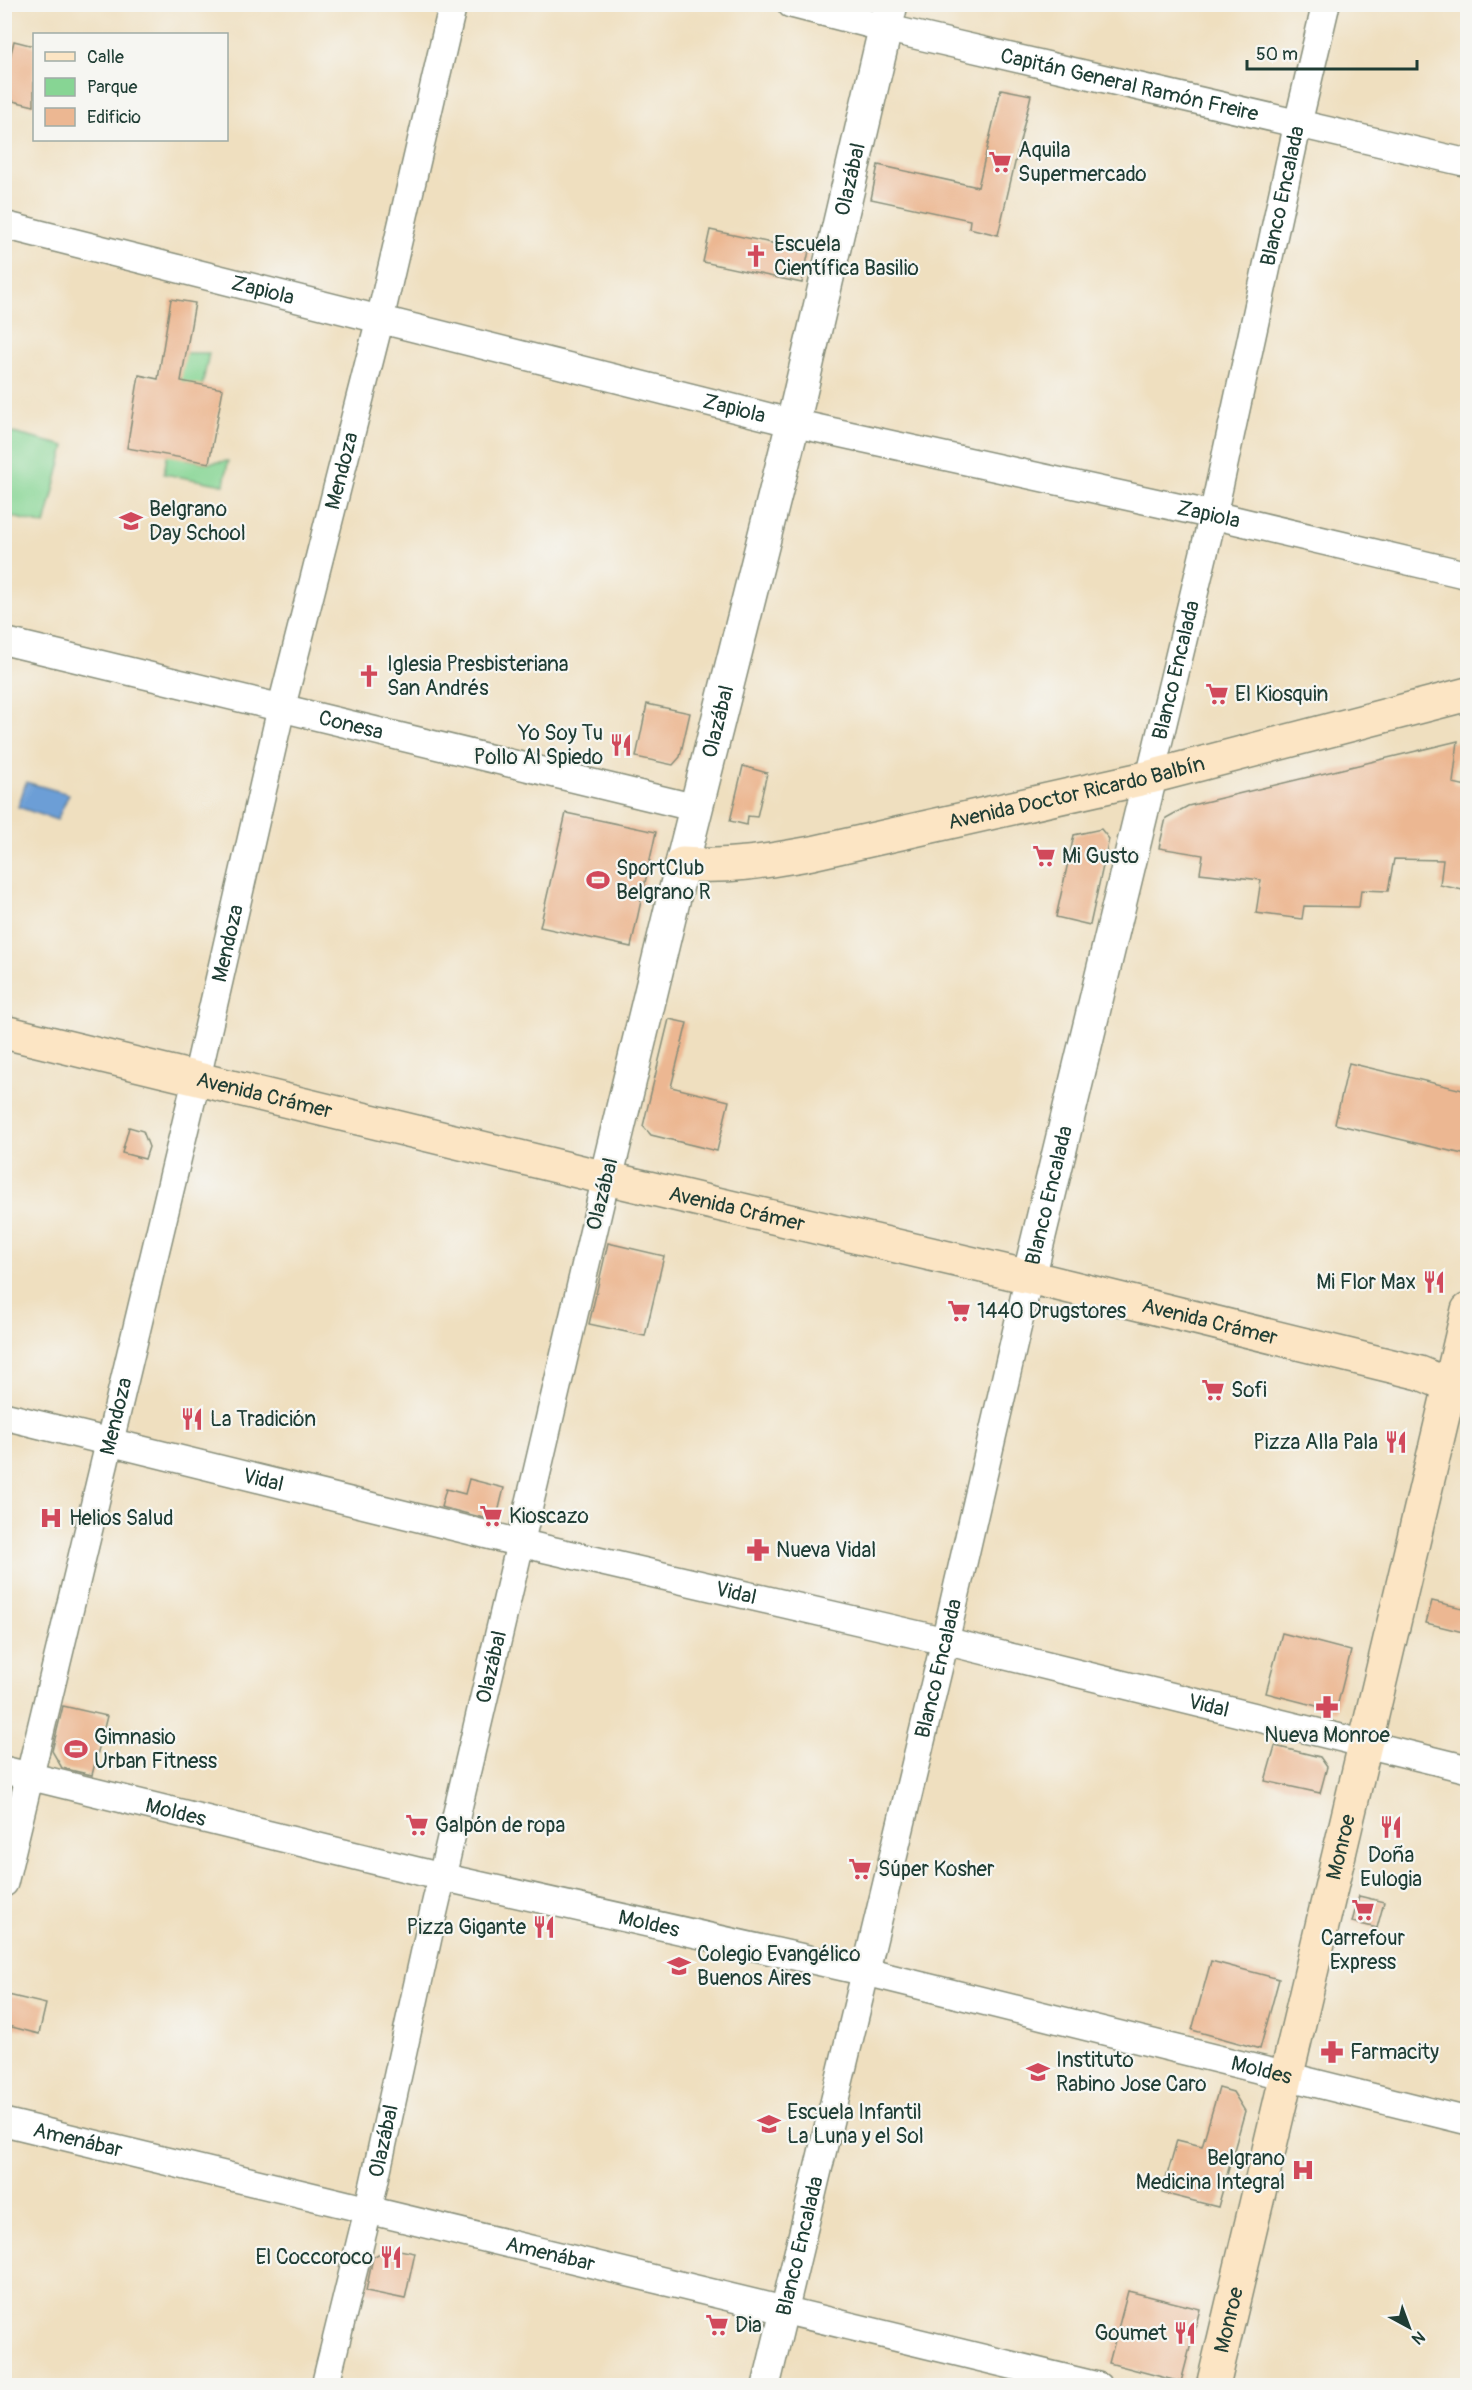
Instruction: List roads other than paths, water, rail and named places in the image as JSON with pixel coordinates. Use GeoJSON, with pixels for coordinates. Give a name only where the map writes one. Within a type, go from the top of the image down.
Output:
{"type":"FeatureCollection","features":[{"type":"Feature","properties":{"kind":"main road","name":"Avenida Doctor Ricardo Balbín"},"geometry":{"type":"LineString","coordinates":[[682,864],[725,866],[772,861],[1150,777],[1467,694]]}},
{"type":"Feature","properties":{"kind":"main road","name":"Avenida Crámer"},"geometry":{"type":"LineString","coordinates":[[4,1032],[1420,1373],[1459,1390]]}},
{"type":"Feature","properties":{"kind":"main road","name":"Monroe"},"geometry":{"type":"LineString","coordinates":[[1213,2385],[1365,1744],[1459,1390],[1467,1310]]}},
{"type":"Feature","properties":{"kind":"street","name":"Mendoza"},"geometry":{"type":"LineString","coordinates":[[4,1882],[17,1773],[110,1441],[197,1077],[281,709],[380,319],[453,4]]}},
{"type":"Feature","properties":{"kind":"street","name":"Capitán General Ramón Freire"},"geometry":{"type":"LineString","coordinates":[[791,4],[888,16],[1298,123],[1467,163]]}},
{"type":"Feature","properties":{"kind":"street","name":"Blanco Encalada"},"geometry":{"type":"LineString","coordinates":[[766,2385],[945,1641],[1029,1277],[1213,515],[1326,4]]}},
{"type":"Feature","properties":{"kind":"street","name":"Olazábal"},"geometry":{"type":"LineString","coordinates":[[325,2385],[368,2211],[442,1877],[606,1178],[682,864],[794,423],[888,16]]}},
{"type":"Feature","properties":{"kind":"street","name":"Zapiola"},"geometry":{"type":"LineString","coordinates":[[4,225],[794,423],[1213,515],[1467,575]]}},
{"type":"Feature","properties":{"kind":"street","name":"Conesa"},"geometry":{"type":"LineString","coordinates":[[4,641],[696,808]]}},
{"type":"Feature","properties":{"kind":"street","name":"Vidal"},"geometry":{"type":"LineString","coordinates":[[4,1416],[520,1543],[945,1641],[1467,1769]]}},
{"type":"Feature","properties":{"kind":"street","name":"Moldes"},"geometry":{"type":"LineString","coordinates":[[17,1773],[442,1877],[866,1972],[1467,2121]]}},
{"type":"Feature","properties":{"kind":"street","name":"Amenábar"},"geometry":{"type":"LineString","coordinates":[[4,2122],[1098,2385]]}},
{"type":"Feature","properties":{"kind":"water"},"geometry":{"type":"Polygon","coordinates":[[[26,782],[69,794],[57,820],[18,807],[26,782]]]}},
{"type":"Feature","properties":{"kind":"place","name":"Aquila Supermercado"},"geometry":{"type":"Point","coordinates":[1000,162]}},
{"type":"Feature","properties":{"kind":"place","name":"Escuela Científica Basilio"},"geometry":{"type":"Point","coordinates":[756,256]}},
{"type":"Feature","properties":{"kind":"place","name":"Belgrano Day School"},"geometry":{"type":"Point","coordinates":[131,521]}},
{"type":"Feature","properties":{"kind":"place","name":"Iglesia Presbisteriana San Andrés"},"geometry":{"type":"Point","coordinates":[369,676]}},
{"type":"Feature","properties":{"kind":"place","name":"El Kiosquin"},"geometry":{"type":"Point","coordinates":[1217,694]}},
{"type":"Feature","properties":{"kind":"place","name":"Yo Soy Tu Pollo Al Spiedo"},"geometry":{"type":"Point","coordinates":[621,745]}},
{"type":"Feature","properties":{"kind":"place","name":"Mi Gusto"},"geometry":{"type":"Point","coordinates":[1044,856]}},
{"type":"Feature","properties":{"kind":"place","name":"SportClub Belgrano R"},"geometry":{"type":"Point","coordinates":[598,880]}},
{"type":"Feature","properties":{"kind":"place","name":"Mi Flor Max"},"geometry":{"type":"Point","coordinates":[1434,1282]}},
{"type":"Feature","properties":{"kind":"place","name":"1440 Drugstores"},"geometry":{"type":"Point","coordinates":[959,1311]}},
{"type":"Feature","properties":{"kind":"place","name":"Sofi"},"geometry":{"type":"Point","coordinates":[1213,1390]}},
{"type":"Feature","properties":{"kind":"place","name":"La Tradición"},"geometry":{"type":"Point","coordinates":[192,1419]}},
{"type":"Feature","properties":{"kind":"place","name":"Pizza Alla Pala"},"geometry":{"type":"Point","coordinates":[1396,1442]}},
{"type":"Feature","properties":{"kind":"place","name":"Kioscazo"},"geometry":{"type":"Point","coordinates":[491,1516]}},
{"type":"Feature","properties":{"kind":"place","name":"Helios Salud"},"geometry":{"type":"Point","coordinates":[51,1518]}},
{"type":"Feature","properties":{"kind":"place","name":"Nueva Vidal"},"geometry":{"type":"Point","coordinates":[758,1550]}},
{"type":"Feature","properties":{"kind":"place","name":"Nueva Monroe"},"geometry":{"type":"Point","coordinates":[1327,1707]}},
{"type":"Feature","properties":{"kind":"place","name":"Gimnasio Urban Fitness"},"geometry":{"type":"Point","coordinates":[76,1749]}},
{"type":"Feature","properties":{"kind":"place","name":"Galpón de ropa"},"geometry":{"type":"Point","coordinates":[417,1825]}},
{"type":"Feature","properties":{"kind":"place","name":"Doña Eulogia"},"geometry":{"type":"Point","coordinates":[1391,1827]}},
{"type":"Feature","properties":{"kind":"place","name":"Súper Kosher"},"geometry":{"type":"Point","coordinates":[860,1869]}},
{"type":"Feature","properties":{"kind":"place","name":"Carrefour Express"},"geometry":{"type":"Point","coordinates":[1363,1910]}},
{"type":"Feature","properties":{"kind":"place","name":"Pizza Gigante"},"geometry":{"type":"Point","coordinates":[544,1927]}},
{"type":"Feature","properties":{"kind":"place","name":"Colegio Evangélico Buenos Aires"},"geometry":{"type":"Point","coordinates":[679,1966]}},
{"type":"Feature","properties":{"kind":"place","name":"Farmacity"},"geometry":{"type":"Point","coordinates":[1332,2052]}},
{"type":"Feature","properties":{"kind":"place","name":"Instituto Rabino Jose Caro"},"geometry":{"type":"Point","coordinates":[1038,2072]}},
{"type":"Feature","properties":{"kind":"place","name":"Escuela Infantil La Luna y el Sol"},"geometry":{"type":"Point","coordinates":[769,2124]}},
{"type":"Feature","properties":{"kind":"place","name":"Belgrano Medicina Integral"},"geometry":{"type":"Point","coordinates":[1303,2170]}},
{"type":"Feature","properties":{"kind":"place","name":"El Coccoroco"},"geometry":{"type":"Point","coordinates":[391,2257]}},
{"type":"Feature","properties":{"kind":"place","name":"Dia"},"geometry":{"type":"Point","coordinates":[717,2325]}},
{"type":"Feature","properties":{"kind":"place","name":"Goumet"},"geometry":{"type":"Point","coordinates":[1185,2333]}}]}
